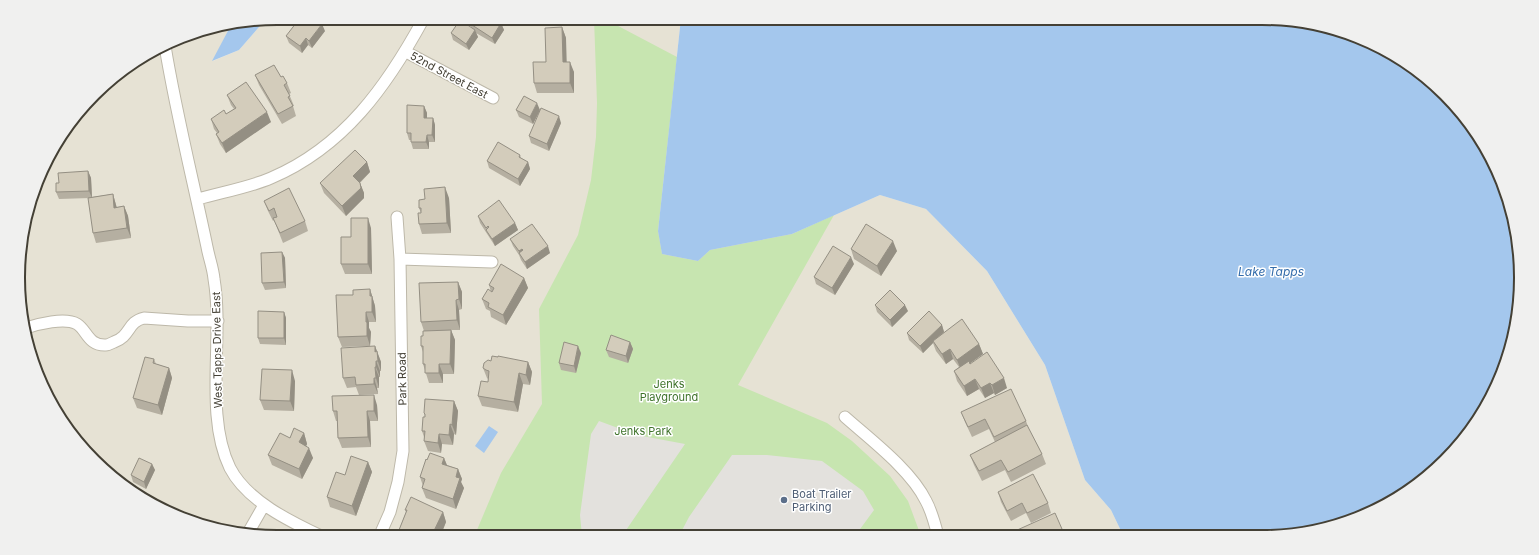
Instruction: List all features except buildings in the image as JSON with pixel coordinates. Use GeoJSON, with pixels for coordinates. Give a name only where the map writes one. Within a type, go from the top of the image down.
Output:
{"type":"FeatureCollection","features":[{"type":"Feature","properties":{"kind":"street"},"geometry":{"type":"LineString","coordinates":[[198,200],[270,178],[297,165],[330,142],[364,111],[406,52],[420,25]]}},
{"type":"Feature","properties":{"kind":"street","name":"West Tapps Drive East"},"geometry":{"type":"LineString","coordinates":[[167,51],[182,132],[214,279],[218,321],[217,404],[224,454],[236,478],[246,490],[264,505],[310,530]]}},
{"type":"Feature","properties":{"kind":"street","name":"52nd Street East"},"geometry":{"type":"LineString","coordinates":[[406,52],[493,98]]}},
{"type":"Feature","properties":{"kind":"street","name":"Park Road"},"geometry":{"type":"LineString","coordinates":[[382,530],[390,512],[398,482],[403,451],[400,259],[396,218]]}},
{"type":"Feature","properties":{"kind":"street"},"geometry":{"type":"LineString","coordinates":[[400,259],[492,262]]}},
{"type":"Feature","properties":{"kind":"street"},"geometry":{"type":"LineString","coordinates":[[30,327],[42,323],[68,321],[79,326],[85,335],[92,341],[106,345],[122,339],[126,335],[131,325],[137,320],[144,318],[188,321],[218,321]]}},
{"type":"Feature","properties":{"kind":"street"},"geometry":{"type":"LineString","coordinates":[[845,417],[883,451],[918,486],[926,500],[936,530]]}},
{"type":"Feature","properties":{"kind":"street"},"geometry":{"type":"LineString","coordinates":[[251,528],[264,505]]}},
{"type":"Feature","properties":{"kind":"shaded area"},"geometry":{"type":"Polygon","coordinates":[[[278,25],[680,25],[658,231],[792,234],[880,195],[926,209],[987,271],[1045,365],[1085,480],[1111,510],[1121,530],[278,530],[245,528],[196,517],[151,496],[124,478],[88,444],[77,431],[59,404],[44,374],[38,359],[27,310],[25,278],[27,245],[30,228],[38,196],[59,151],[77,124],[111,88],[124,77],[151,59],[196,38],[229,30],[213,61],[239,50],[260,26],[278,25]]]}},
{"type":"Feature","properties":{"kind":"shaded area"},"geometry":{"type":"Polygon","coordinates":[[[599,421],[637,435],[685,444],[626,530],[581,530],[580,515],[591,434],[599,421]]]}},
{"type":"Feature","properties":{"kind":"shaded area","name":"Boat Trailer Parking"},"geometry":{"type":"Polygon","coordinates":[[[732,455],[767,455],[822,461],[863,491],[874,510],[859,530],[682,530],[689,517],[732,455]]]}},
{"type":"Feature","properties":{"kind":"green space","name":"Jenks Park"},"geometry":{"type":"Polygon","coordinates":[[[594,25],[616,25],[677,57],[658,231],[662,254],[698,261],[710,250],[792,234],[834,215],[738,385],[827,423],[852,441],[890,476],[908,501],[919,530],[477,530],[501,473],[542,404],[539,309],[578,235],[591,180],[596,137],[597,103],[594,25]]]}},
{"type":"Feature","properties":{"kind":"water","name":"Lake Tapps"},"geometry":{"type":"Polygon","coordinates":[[[680,25],[1262,25],[1294,27],[1343,38],[1388,59],[1415,77],[1428,88],[1462,124],[1480,151],[1501,196],[1512,245],[1514,278],[1512,310],[1501,359],[1488,389],[1471,418],[1462,431],[1440,456],[1415,478],[1388,496],[1343,517],[1294,528],[1262,530],[1121,530],[1111,510],[1085,480],[1045,365],[987,271],[926,209],[880,195],[792,234],[710,250],[698,261],[662,254],[658,231],[680,25]]]}},
{"type":"Feature","properties":{"kind":"water"},"geometry":{"type":"Polygon","coordinates":[[[260,26],[239,50],[212,61],[228,30],[260,26]]]}},
{"type":"Feature","properties":{"kind":"water"},"geometry":{"type":"Polygon","coordinates":[[[489,426],[498,432],[484,453],[475,446],[489,426]]]}},
{"type":"Feature","properties":{"kind":"place","name":"Boat Trailer Parking"},"geometry":{"type":"Point","coordinates":[784,500]}},
{"type":"Feature","properties":{"kind":"park label","name":"Jenks Playground"},"geometry":{"type":"Point","coordinates":[669,390]}}]}
